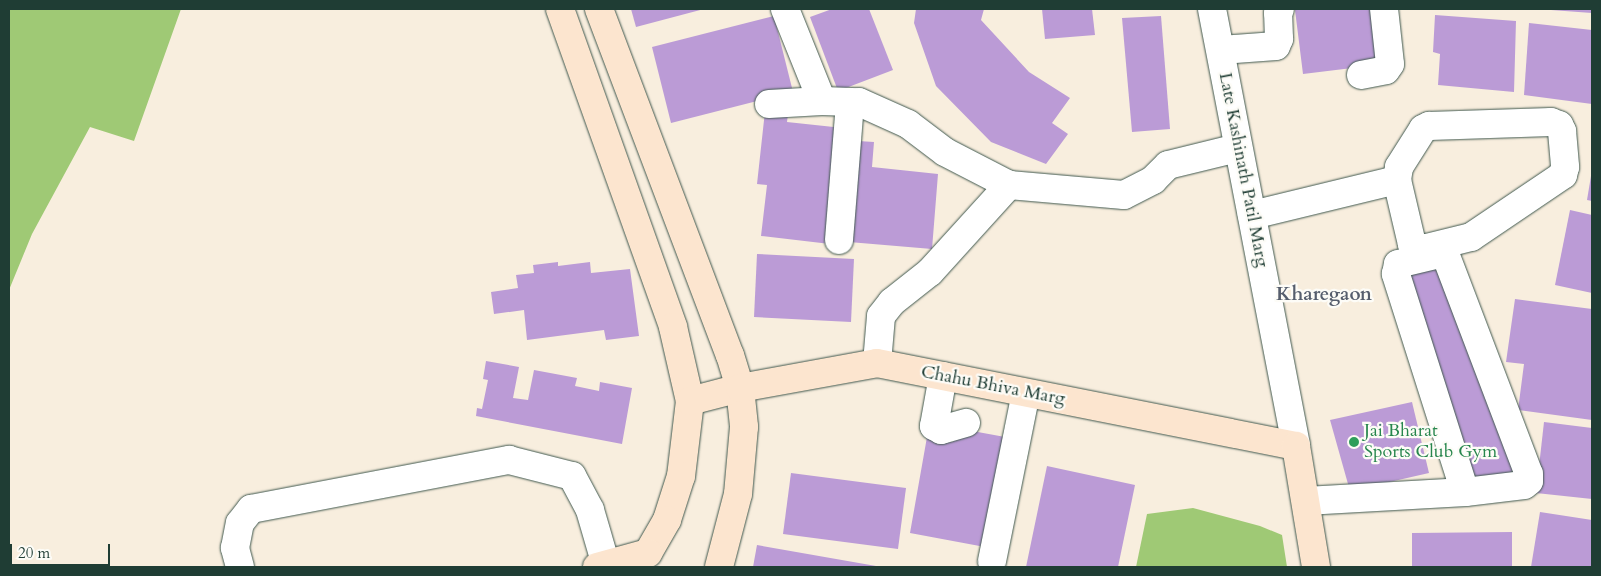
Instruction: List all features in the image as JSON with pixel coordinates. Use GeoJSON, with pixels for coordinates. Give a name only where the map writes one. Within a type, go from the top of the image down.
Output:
{"type":"FeatureCollection","features":[{"type":"Feature","properties":{"kind":"street"},"geometry":{"type":"LineString","coordinates":[[240,567],[235,548],[240,523],[251,509],[509,460],[572,476],[590,510],[602,566],[648,553],[667,520],[681,476],[690,401],[674,327],[560,9]]}},
{"type":"Feature","properties":{"kind":"street"},"geometry":{"type":"LineString","coordinates":[[599,9],[730,355],[740,388],[744,427],[738,494],[719,567]]}},
{"type":"Feature","properties":{"kind":"street"},"geometry":{"type":"LineString","coordinates":[[785,9],[822,101]]}},
{"type":"Feature","properties":{"kind":"street","name":"Late Kashinath Patil Marg"},"geometry":{"type":"LineString","coordinates":[[1212,9],[1296,446],[1316,567]]}},
{"type":"Feature","properties":{"kind":"street"},"geometry":{"type":"LineString","coordinates":[[1221,50],[1276,46],[1279,39],[1278,13],[1280,9]]}},
{"type":"Feature","properties":{"kind":"street"},"geometry":{"type":"LineString","coordinates":[[1361,75],[1386,70],[1390,64],[1384,9]]}},
{"type":"Feature","properties":{"kind":"street"},"geometry":{"type":"LineString","coordinates":[[769,104],[822,101],[859,102],[908,124],[945,152],[1009,185],[1124,195],[1153,180],[1168,165],[1238,148]]}},
{"type":"Feature","properties":{"kind":"street"},"geometry":{"type":"LineString","coordinates":[[840,240],[850,102]]}},
{"type":"Feature","properties":{"kind":"street"},"geometry":{"type":"LineString","coordinates":[[1551,122],[1559,125],[1562,130],[1565,158],[1563,175],[1479,232],[1462,241],[1427,248],[1421,248],[1412,244],[1397,180],[1399,167],[1417,136],[1430,126],[1551,122]]}},
{"type":"Feature","properties":{"kind":"street"},"geometry":{"type":"LineString","coordinates":[[1252,215],[1397,180]]}},
{"type":"Feature","properties":{"kind":"street"},"geometry":{"type":"LineString","coordinates":[[877,363],[881,316],[892,302],[930,272],[1009,185]]}},
{"type":"Feature","properties":{"kind":"street"},"geometry":{"type":"LineString","coordinates":[[1306,501],[1464,492],[1524,485],[1530,477],[1446,256],[1439,254],[1398,264],[1396,274],[1464,492]]}},
{"type":"Feature","properties":{"kind":"street","name":"Chahu Bhiva Marg"},"geometry":{"type":"LineString","coordinates":[[690,401],[740,388],[877,363],[1296,446]]}},
{"type":"Feature","properties":{"kind":"street"},"geometry":{"type":"LineString","coordinates":[[943,376],[934,426],[940,430],[966,423]]}},
{"type":"Feature","properties":{"kind":"street"},"geometry":{"type":"LineString","coordinates":[[992,561],[1026,393]]}},
{"type":"Feature","properties":{"kind":"green space"},"geometry":{"type":"Polygon","coordinates":[[[9,9],[181,9],[134,141],[90,127],[32,234],[9,290],[9,9]]]}},
{"type":"Feature","properties":{"kind":"green space"},"geometry":{"type":"Polygon","coordinates":[[[1193,508],[1260,526],[1282,535],[1287,567],[1136,567],[1147,514],[1193,508]]]}},
{"type":"Feature","properties":{"kind":"building"},"geometry":{"type":"Polygon","coordinates":[[[631,9],[704,9],[636,27],[631,9]]]}},
{"type":"Feature","properties":{"kind":"building"},"geometry":{"type":"Polygon","coordinates":[[[832,9],[869,9],[893,70],[838,91],[810,17],[832,9]]]}},
{"type":"Feature","properties":{"kind":"building"},"geometry":{"type":"Polygon","coordinates":[[[916,9],[984,9],[981,20],[1029,72],[1070,98],[1052,123],[1068,134],[1046,164],[991,142],[936,86],[914,23],[916,9]]]}},
{"type":"Feature","properties":{"kind":"building"},"geometry":{"type":"Polygon","coordinates":[[[1042,9],[1092,9],[1095,35],[1045,39],[1042,9]]]}},
{"type":"Feature","properties":{"kind":"building"},"geometry":{"type":"Polygon","coordinates":[[[1378,9],[1385,64],[1303,74],[1295,10],[1378,9]]]}},
{"type":"Feature","properties":{"kind":"building"},"geometry":{"type":"Polygon","coordinates":[[[1592,9],[1592,13],[1551,10],[1592,9]]]}},
{"type":"Feature","properties":{"kind":"building"},"geometry":{"type":"Polygon","coordinates":[[[1435,15],[1516,21],[1514,92],[1438,85],[1440,54],[1433,52],[1435,15]]]}},
{"type":"Feature","properties":{"kind":"building"},"geometry":{"type":"Polygon","coordinates":[[[774,16],[793,92],[671,123],[652,47],[774,16]]]}},
{"type":"Feature","properties":{"kind":"building"},"geometry":{"type":"Polygon","coordinates":[[[1161,16],[1170,129],[1132,132],[1122,18],[1161,16]]]}},
{"type":"Feature","properties":{"kind":"building"},"geometry":{"type":"Polygon","coordinates":[[[1529,23],[1592,30],[1592,104],[1524,95],[1529,23]]]}},
{"type":"Feature","properties":{"kind":"building"},"geometry":{"type":"Polygon","coordinates":[[[765,111],[788,114],[787,122],[843,128],[830,244],[761,236],[767,185],[757,184],[765,111]]]}},
{"type":"Feature","properties":{"kind":"building"},"geometry":{"type":"Polygon","coordinates":[[[858,141],[874,142],[872,167],[938,174],[932,249],[849,242],[858,141]]]}},
{"type":"Feature","properties":{"kind":"building"},"geometry":{"type":"Polygon","coordinates":[[[1592,176],[1592,201],[1587,200],[1592,176]]]}},
{"type":"Feature","properties":{"kind":"building"},"geometry":{"type":"Polygon","coordinates":[[[1570,210],[1592,215],[1592,293],[1555,285],[1570,210]]]}},
{"type":"Feature","properties":{"kind":"building"},"geometry":{"type":"Polygon","coordinates":[[[757,254],[854,259],[851,322],[754,317],[757,254]]]}},
{"type":"Feature","properties":{"kind":"building"},"geometry":{"type":"Polygon","coordinates":[[[1444,258],[1520,471],[1477,486],[1400,274],[1444,258]]]}},
{"type":"Feature","properties":{"kind":"building"},"geometry":{"type":"Polygon","coordinates":[[[558,262],[558,266],[590,262],[591,273],[630,269],[639,336],[606,340],[604,330],[527,340],[524,310],[494,314],[491,292],[518,288],[516,275],[534,273],[533,265],[558,262]]]}},
{"type":"Feature","properties":{"kind":"building"},"geometry":{"type":"Polygon","coordinates":[[[1515,299],[1592,309],[1592,420],[1518,410],[1524,364],[1506,362],[1515,299]]]}},
{"type":"Feature","properties":{"kind":"building"},"geometry":{"type":"Polygon","coordinates":[[[486,361],[519,367],[513,398],[528,400],[534,370],[577,378],[575,386],[599,391],[600,382],[632,388],[622,444],[476,416],[477,408],[482,409],[488,380],[483,379],[486,361]]]}},
{"type":"Feature","properties":{"kind":"building"},"geometry":{"type":"Polygon","coordinates":[[[1412,402],[1429,473],[1350,491],[1330,420],[1412,402]]]}},
{"type":"Feature","properties":{"kind":"building"},"geometry":{"type":"Polygon","coordinates":[[[1544,422],[1592,428],[1592,499],[1536,493],[1544,422]]]}},
{"type":"Feature","properties":{"kind":"building"},"geometry":{"type":"Polygon","coordinates":[[[956,428],[1005,437],[985,547],[910,533],[927,437],[953,442],[956,428]]]}},
{"type":"Feature","properties":{"kind":"building"},"geometry":{"type":"Polygon","coordinates":[[[1047,466],[1135,485],[1118,567],[1026,567],[1047,466]]]}},
{"type":"Feature","properties":{"kind":"building"},"geometry":{"type":"Polygon","coordinates":[[[791,473],[906,488],[898,549],[783,534],[791,473]]]}},
{"type":"Feature","properties":{"kind":"building"},"geometry":{"type":"Polygon","coordinates":[[[1540,512],[1592,520],[1592,567],[1531,567],[1540,512]]]}},
{"type":"Feature","properties":{"kind":"building"},"geometry":{"type":"Polygon","coordinates":[[[1512,532],[1512,567],[1412,567],[1412,533],[1512,532]]]}},
{"type":"Feature","properties":{"kind":"building"},"geometry":{"type":"Polygon","coordinates":[[[757,545],[876,566],[876,567],[753,567],[757,545]]]}},
{"type":"Feature","properties":{"kind":"place","name":"Jai Bharat Sports Club Gym"},"geometry":{"type":"Point","coordinates":[1354,442]}},
{"type":"Feature","properties":{"kind":"district","name":"Kharegaon"},"geometry":{"type":"Point","coordinates":[1324,295]}}]}
